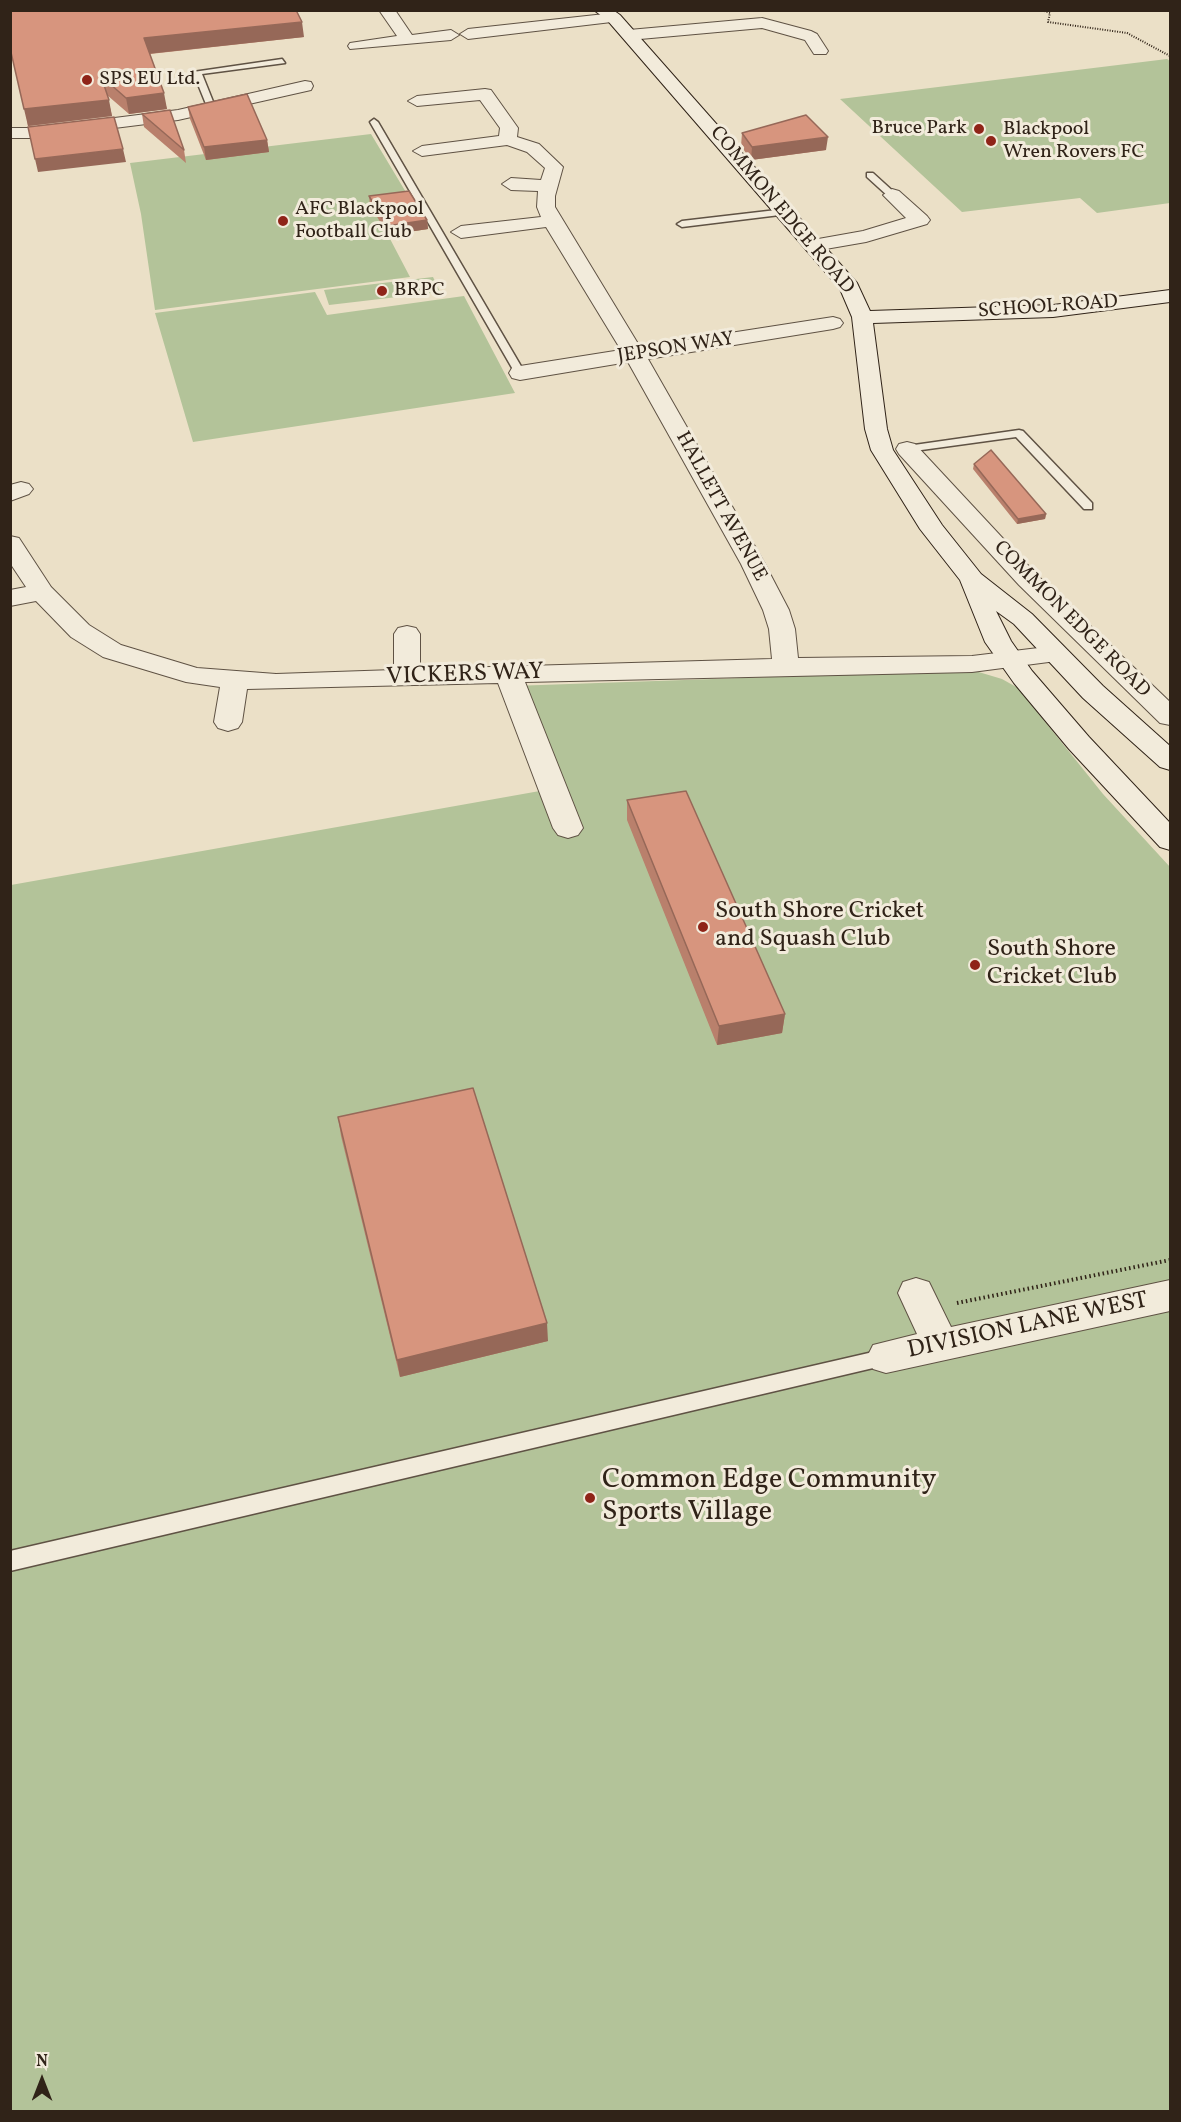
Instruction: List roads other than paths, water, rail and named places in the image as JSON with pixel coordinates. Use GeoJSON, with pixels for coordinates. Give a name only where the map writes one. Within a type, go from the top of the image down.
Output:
{"type":"FeatureCollection","features":[{"type":"Feature","properties":{"kind":"street"},"geometry":{"type":"LineString","coordinates":[[388,11],[407,10]]}},
{"type":"Feature","properties":{"kind":"street"},"geometry":{"type":"LineString","coordinates":[[388,11],[407,40]]}},
{"type":"Feature","properties":{"kind":"street","name":"COMMON EDGE ROAD"},"geometry":{"type":"LineString","coordinates":[[356,46],[608,14],[850,287],[863,327],[876,429],[882,450],[932,529],[972,579],[1023,620],[1093,692],[1170,761]]}},
{"type":"Feature","properties":{"kind":"street"},"geometry":{"type":"LineString","coordinates":[[629,35],[762,23],[805,33],[812,38],[820,51]]}},
{"type":"Feature","properties":{"kind":"street"},"geometry":{"type":"LineString","coordinates":[[12,134],[131,121],[212,109],[305,86]]}},
{"type":"Feature","properties":{"kind":"street"},"geometry":{"type":"LineString","coordinates":[[417,102],[485,94],[509,128],[508,140]]}},
{"type":"Feature","properties":{"kind":"street"},"geometry":{"type":"LineString","coordinates":[[413,135],[426,158],[508,140],[523,143],[546,158],[554,167],[546,207],[552,221],[461,232]]}},
{"type":"Feature","properties":{"kind":"street"},"geometry":{"type":"LineString","coordinates":[[511,184],[549,186]]}},
{"type":"Feature","properties":{"kind":"street"},"geometry":{"type":"LineString","coordinates":[[814,245],[866,236],[920,220],[892,195]]}},
{"type":"Feature","properties":{"kind":"street","name":"HALLETT AVENUE"},"geometry":{"type":"LineString","coordinates":[[552,221],[634,356],[753,564],[776,610],[782,629],[786,666]]}},
{"type":"Feature","properties":{"kind":"street","name":"SCHOOL ROAD"},"geometry":{"type":"LineString","coordinates":[[863,327],[892,324],[926,316],[1053,311],[1170,296]]}},
{"type":"Feature","properties":{"kind":"street","name":"JEPSON WAY"},"geometry":{"type":"LineString","coordinates":[[520,373],[833,323]]}},
{"type":"Feature","properties":{"kind":"street","name":"COMMON EDGE ROAD"},"geometry":{"type":"LineString","coordinates":[[907,449],[1099,651],[1170,717]]}},
{"type":"Feature","properties":{"kind":"street","name":"COMMON EDGE ROAD"},"geometry":{"type":"LineString","coordinates":[[932,529],[974,522]]}},
{"type":"Feature","properties":{"kind":"street","name":"VICKERS WAY"},"geometry":{"type":"LineString","coordinates":[[10,543],[42,592],[80,631],[112,651],[195,676],[235,681],[276,682],[786,666],[972,664],[1001,669],[1010,660],[1055,654]]}},
{"type":"Feature","properties":{"kind":"street","name":"COMMON EDGE ROAD"},"geometry":{"type":"LineString","coordinates":[[972,579],[978,601],[1010,660],[1079,742],[1170,840]]}},
{"type":"Feature","properties":{"kind":"street"},"geometry":{"type":"LineString","coordinates":[[10,598],[42,592]]}},
{"type":"Feature","properties":{"kind":"street"},"geometry":{"type":"LineString","coordinates":[[407,634],[407,678]]}},
{"type":"Feature","properties":{"kind":"street"},"geometry":{"type":"LineString","coordinates":[[972,664],[990,653],[1010,660]]}},
{"type":"Feature","properties":{"kind":"street"},"geometry":{"type":"LineString","coordinates":[[508,674],[568,828]]}},
{"type":"Feature","properties":{"kind":"street"},"geometry":{"type":"LineString","coordinates":[[228,722],[235,681]]}},
{"type":"Feature","properties":{"kind":"street","name":"DIVISION LANE WEST"},"geometry":{"type":"LineString","coordinates":[[886,1358],[1170,1296]]}},
{"type":"Feature","properties":{"kind":"street"},"geometry":{"type":"LineString","coordinates":[[920,1301],[942,1346]]}},
{"type":"Feature","properties":{"kind":"lane"},"geometry":{"type":"LineString","coordinates":[[212,109],[197,72],[282,62]]}},
{"type":"Feature","properties":{"kind":"lane"},"geometry":{"type":"LineString","coordinates":[[374,122],[520,373]]}},
{"type":"Feature","properties":{"kind":"lane"},"geometry":{"type":"LineString","coordinates":[[870,175],[892,195]]}},
{"type":"Feature","properties":{"kind":"lane"},"geometry":{"type":"LineString","coordinates":[[682,224],[785,212]]}},
{"type":"Feature","properties":{"kind":"lane"},"geometry":{"type":"LineString","coordinates":[[907,449],[1019,433],[1088,506]]}},
{"type":"Feature","properties":{"kind":"lane"},"geometry":{"type":"LineString","coordinates":[[10,1561],[886,1358]]}},
{"type":"Feature","properties":{"kind":"place","name":"SPS EU Ltd."},"geometry":{"type":"Point","coordinates":[87,80]}},
{"type":"Feature","properties":{"kind":"place","name":"Bruce Park"},"geometry":{"type":"Point","coordinates":[979,129]}},
{"type":"Feature","properties":{"kind":"place","name":"Blackpool Wren Rovers FC"},"geometry":{"type":"Point","coordinates":[991,141]}},
{"type":"Feature","properties":{"kind":"place","name":"AFC Blackpool Football Club"},"geometry":{"type":"Point","coordinates":[283,221]}},
{"type":"Feature","properties":{"kind":"place","name":"BRPC"},"geometry":{"type":"Point","coordinates":[382,291]}},
{"type":"Feature","properties":{"kind":"place","name":"South Shore Cricket and Squash Club"},"geometry":{"type":"Point","coordinates":[703,927]}},
{"type":"Feature","properties":{"kind":"place","name":"South Shore Cricket Club"},"geometry":{"type":"Point","coordinates":[975,965]}},
{"type":"Feature","properties":{"kind":"place","name":"Common Edge Community Sports Village"},"geometry":{"type":"Point","coordinates":[590,1498]}}]}
